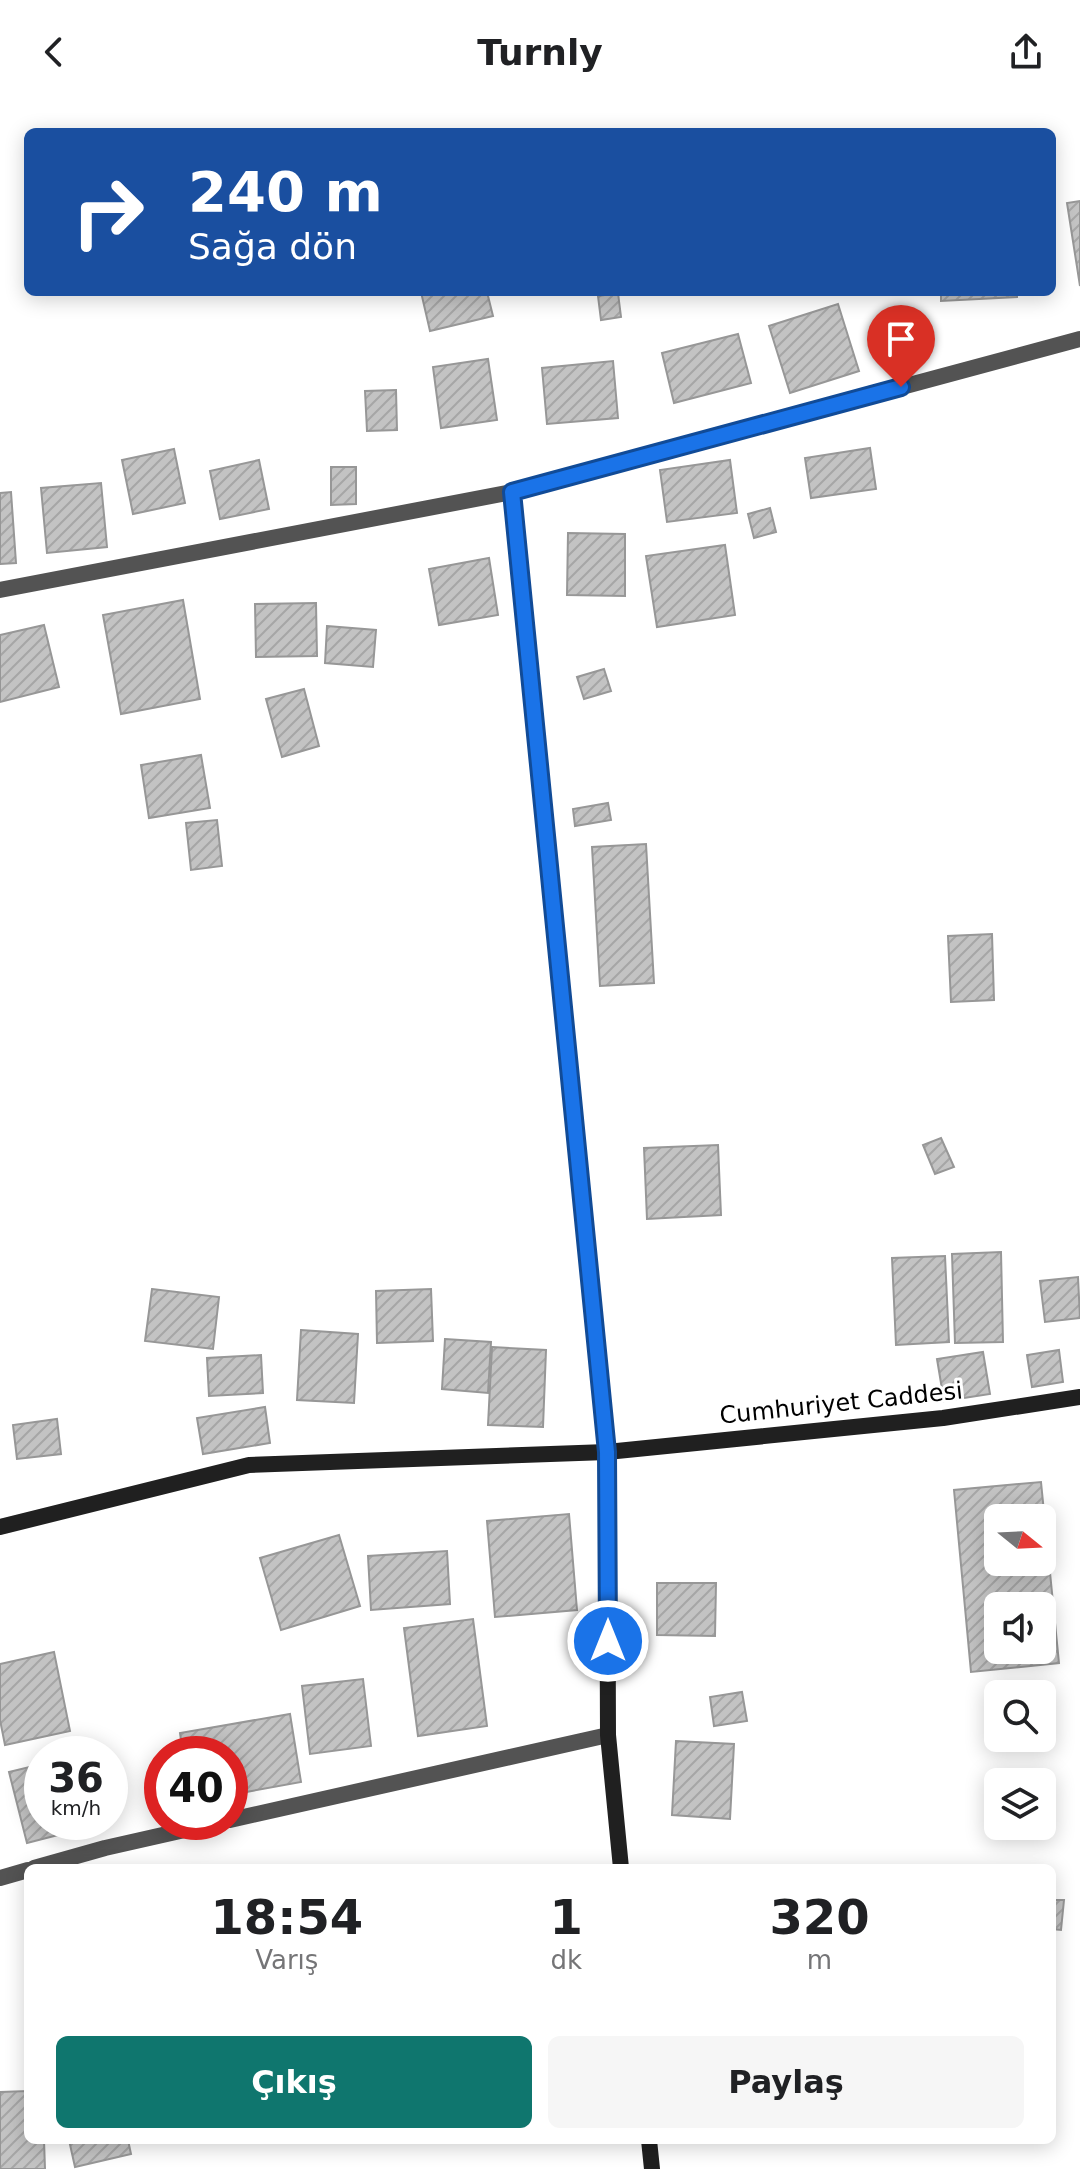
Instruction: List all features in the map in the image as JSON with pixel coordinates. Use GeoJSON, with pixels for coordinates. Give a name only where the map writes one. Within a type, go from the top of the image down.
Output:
{"type":"FeatureCollection","features":[{"type":"Feature","properties":{"kind":"street"},"geometry":{"type":"LineString","coordinates":[[0,590],[512,492],[1080,339]]}},
{"type":"Feature","properties":{"kind":"street"},"geometry":{"type":"LineString","coordinates":[[512,492],[607,1452],[608,1735],[621,1864]]}},
{"type":"Feature","properties":{"kind":"street","name":"Cumhuriyet Caddesi"},"geometry":{"type":"LineString","coordinates":[[0,1527],[249,1465],[607,1452],[943,1418],[1080,1397]]}},
{"type":"Feature","properties":{"kind":"street"},"geometry":{"type":"LineString","coordinates":[[248,1816],[608,1735]]}},
{"type":"Feature","properties":{"kind":"street"},"geometry":{"type":"LineString","coordinates":[[49,1864],[144,1839]]}},
{"type":"Feature","properties":{"kind":"street"},"geometry":{"type":"LineString","coordinates":[[0,1878],[24,1871]]}},
{"type":"Feature","properties":{"kind":"street"},"geometry":{"type":"LineString","coordinates":[[649,2144],[652,2169]]}},
{"type":"Feature","properties":{"kind":"building"},"geometry":{"type":"Polygon","coordinates":[[[1080,201],[1080,286],[1067,203],[1080,201]]]}},
{"type":"Feature","properties":{"kind":"building"},"geometry":{"type":"Polygon","coordinates":[[[422,296],[488,296],[493,316],[430,331],[422,296]]]}},
{"type":"Feature","properties":{"kind":"building"},"geometry":{"type":"Polygon","coordinates":[[[598,296],[618,296],[621,317],[601,320],[598,296]]]}},
{"type":"Feature","properties":{"kind":"building"},"geometry":{"type":"Polygon","coordinates":[[[941,296],[1017,296],[1017,297],[941,301],[941,296]]]}},
{"type":"Feature","properties":{"kind":"building"},"geometry":{"type":"Polygon","coordinates":[[[838,304],[859,371],[790,393],[769,326],[838,304]]]}},
{"type":"Feature","properties":{"kind":"building"},"geometry":{"type":"Polygon","coordinates":[[[738,334],[751,383],[674,403],[662,353],[738,334]]]}},
{"type":"Feature","properties":{"kind":"building"},"geometry":{"type":"Polygon","coordinates":[[[488,359],[497,420],[441,428],[433,367],[488,359]]]}},
{"type":"Feature","properties":{"kind":"building"},"geometry":{"type":"Polygon","coordinates":[[[613,361],[618,418],[547,424],[542,368],[613,361]]]}},
{"type":"Feature","properties":{"kind":"building"},"geometry":{"type":"Polygon","coordinates":[[[396,390],[397,430],[367,431],[365,391],[396,390]]]}},
{"type":"Feature","properties":{"kind":"building"},"geometry":{"type":"Polygon","coordinates":[[[870,448],[876,489],[811,498],[805,458],[870,448]]]}},
{"type":"Feature","properties":{"kind":"building"},"geometry":{"type":"Polygon","coordinates":[[[174,449],[185,503],[133,514],[122,460],[174,449]]]}},
{"type":"Feature","properties":{"kind":"building"},"geometry":{"type":"Polygon","coordinates":[[[259,460],[269,509],[220,519],[210,471],[259,460]]]}},
{"type":"Feature","properties":{"kind":"building"},"geometry":{"type":"Polygon","coordinates":[[[730,460],[737,513],[667,522],[660,470],[730,460]]]}},
{"type":"Feature","properties":{"kind":"building"},"geometry":{"type":"Polygon","coordinates":[[[331,467],[356,467],[356,504],[331,505],[331,467]]]}},
{"type":"Feature","properties":{"kind":"building"},"geometry":{"type":"Polygon","coordinates":[[[101,483],[107,547],[47,553],[41,488],[101,483]]]}},
{"type":"Feature","properties":{"kind":"building"},"geometry":{"type":"Polygon","coordinates":[[[11,492],[16,563],[0,564],[0,493],[11,492]]]}},
{"type":"Feature","properties":{"kind":"building"},"geometry":{"type":"Polygon","coordinates":[[[770,508],[776,532],[754,538],[748,514],[770,508]]]}},
{"type":"Feature","properties":{"kind":"building"},"geometry":{"type":"Polygon","coordinates":[[[568,533],[625,534],[625,596],[567,595],[568,533]]]}},
{"type":"Feature","properties":{"kind":"building"},"geometry":{"type":"Polygon","coordinates":[[[725,545],[735,615],[657,627],[646,556],[725,545]]]}},
{"type":"Feature","properties":{"kind":"building"},"geometry":{"type":"Polygon","coordinates":[[[489,558],[498,615],[439,625],[429,569],[489,558]]]}},
{"type":"Feature","properties":{"kind":"building"},"geometry":{"type":"Polygon","coordinates":[[[183,600],[200,699],[121,714],[103,615],[183,600]]]}},
{"type":"Feature","properties":{"kind":"building"},"geometry":{"type":"Polygon","coordinates":[[[316,603],[317,656],[256,657],[255,604],[316,603]]]}},
{"type":"Feature","properties":{"kind":"building"},"geometry":{"type":"Polygon","coordinates":[[[44,625],[59,687],[0,702],[0,635],[44,625]]]}},
{"type":"Feature","properties":{"kind":"building"},"geometry":{"type":"Polygon","coordinates":[[[327,626],[376,630],[373,667],[325,663],[327,626]]]}},
{"type":"Feature","properties":{"kind":"building"},"geometry":{"type":"Polygon","coordinates":[[[604,669],[611,691],[584,699],[577,677],[604,669]]]}},
{"type":"Feature","properties":{"kind":"building"},"geometry":{"type":"Polygon","coordinates":[[[304,689],[319,746],[282,757],[266,699],[304,689]]]}},
{"type":"Feature","properties":{"kind":"building"},"geometry":{"type":"Polygon","coordinates":[[[201,755],[210,808],[149,818],[141,765],[201,755]]]}},
{"type":"Feature","properties":{"kind":"building"},"geometry":{"type":"Polygon","coordinates":[[[608,803],[611,820],[575,826],[573,809],[608,803]]]}},
{"type":"Feature","properties":{"kind":"building"},"geometry":{"type":"Polygon","coordinates":[[[217,820],[222,866],[191,870],[186,823],[217,820]]]}},
{"type":"Feature","properties":{"kind":"building"},"geometry":{"type":"Polygon","coordinates":[[[646,844],[654,983],[600,986],[592,847],[646,844]]]}},
{"type":"Feature","properties":{"kind":"building"},"geometry":{"type":"Polygon","coordinates":[[[992,934],[994,1000],[951,1002],[948,936],[992,934]]]}},
{"type":"Feature","properties":{"kind":"building"},"geometry":{"type":"Polygon","coordinates":[[[941,1138],[954,1167],[935,1174],[923,1145],[941,1138]]]}},
{"type":"Feature","properties":{"kind":"building"},"geometry":{"type":"Polygon","coordinates":[[[718,1145],[721,1215],[647,1219],[644,1148],[718,1145]]]}},
{"type":"Feature","properties":{"kind":"building"},"geometry":{"type":"Polygon","coordinates":[[[1001,1252],[1003,1342],[955,1343],[952,1254],[1001,1252]]]}},
{"type":"Feature","properties":{"kind":"building"},"geometry":{"type":"Polygon","coordinates":[[[945,1256],[949,1342],[896,1345],[892,1258],[945,1256]]]}},
{"type":"Feature","properties":{"kind":"building"},"geometry":{"type":"Polygon","coordinates":[[[1078,1277],[1080,1318],[1045,1322],[1040,1281],[1078,1277]]]}},
{"type":"Feature","properties":{"kind":"building"},"geometry":{"type":"Polygon","coordinates":[[[152,1289],[219,1297],[213,1349],[145,1341],[152,1289]]]}},
{"type":"Feature","properties":{"kind":"building"},"geometry":{"type":"Polygon","coordinates":[[[431,1289],[433,1341],[377,1343],[376,1291],[431,1289]]]}},
{"type":"Feature","properties":{"kind":"building"},"geometry":{"type":"Polygon","coordinates":[[[301,1330],[358,1334],[354,1403],[297,1400],[301,1330]]]}},
{"type":"Feature","properties":{"kind":"building"},"geometry":{"type":"Polygon","coordinates":[[[445,1339],[491,1342],[488,1393],[442,1389],[445,1339]]]}},
{"type":"Feature","properties":{"kind":"building"},"geometry":{"type":"Polygon","coordinates":[[[492,1347],[546,1350],[543,1427],[488,1425],[492,1347]]]}},
{"type":"Feature","properties":{"kind":"building"},"geometry":{"type":"Polygon","coordinates":[[[1059,1350],[1063,1382],[1032,1387],[1027,1355],[1059,1350]]]}},
{"type":"Feature","properties":{"kind":"building"},"geometry":{"type":"Polygon","coordinates":[[[983,1352],[990,1394],[944,1401],[937,1359],[983,1352]]]}},
{"type":"Feature","properties":{"kind":"building"},"geometry":{"type":"Polygon","coordinates":[[[261,1355],[263,1393],[209,1396],[207,1358],[261,1355]]]}},
{"type":"Feature","properties":{"kind":"building"},"geometry":{"type":"Polygon","coordinates":[[[265,1407],[270,1443],[203,1454],[197,1418],[265,1407]]]}},
{"type":"Feature","properties":{"kind":"building"},"geometry":{"type":"Polygon","coordinates":[[[57,1419],[61,1454],[17,1459],[13,1425],[57,1419]]]}},
{"type":"Feature","properties":{"kind":"building"},"geometry":{"type":"Polygon","coordinates":[[[1041,1482],[1043,1504],[984,1504],[984,1576],[1050,1576],[1052,1592],[984,1592],[984,1664],[1049,1664],[971,1672],[954,1490],[1041,1482]]]}},
{"type":"Feature","properties":{"kind":"building"},"geometry":{"type":"Polygon","coordinates":[[[569,1514],[577,1610],[495,1617],[487,1521],[569,1514]]]}},
{"type":"Feature","properties":{"kind":"building"},"geometry":{"type":"Polygon","coordinates":[[[339,1535],[360,1606],[281,1630],[260,1558],[339,1535]]]}},
{"type":"Feature","properties":{"kind":"building"},"geometry":{"type":"Polygon","coordinates":[[[447,1551],[450,1604],[371,1610],[368,1556],[447,1551]]]}},
{"type":"Feature","properties":{"kind":"building"},"geometry":{"type":"Polygon","coordinates":[[[657,1583],[716,1583],[715,1636],[657,1635],[657,1583]]]}},
{"type":"Feature","properties":{"kind":"building"},"geometry":{"type":"Polygon","coordinates":[[[473,1619],[487,1726],[418,1736],[404,1628],[473,1619]]]}},
{"type":"Feature","properties":{"kind":"building"},"geometry":{"type":"Polygon","coordinates":[[[1056,1633],[1059,1663],[1056,1663],[1056,1633]]]}},
{"type":"Feature","properties":{"kind":"building"},"geometry":{"type":"Polygon","coordinates":[[[54,1652],[70,1731],[47,1736],[24,1736],[24,1741],[5,1745],[0,1720],[0,1664],[54,1652]]]}},
{"type":"Feature","properties":{"kind":"building"},"geometry":{"type":"Polygon","coordinates":[[[363,1679],[371,1746],[310,1754],[302,1686],[363,1679]]]}},
{"type":"Feature","properties":{"kind":"building"},"geometry":{"type":"Polygon","coordinates":[[[742,1692],[747,1721],[714,1726],[710,1697],[742,1692]]]}},
{"type":"Feature","properties":{"kind":"building"},"geometry":{"type":"Polygon","coordinates":[[[290,1714],[301,1782],[248,1792],[248,1736],[180,1736],[180,1733],[290,1714]]]}},
{"type":"Feature","properties":{"kind":"building"},"geometry":{"type":"Polygon","coordinates":[[[676,1741],[734,1744],[730,1819],[672,1815],[676,1741]]]}},
{"type":"Feature","properties":{"kind":"building"},"geometry":{"type":"Polygon","coordinates":[[[24,1768],[24,1831],[9,1772],[24,1768]]]}},
{"type":"Feature","properties":{"kind":"building"},"geometry":{"type":"Polygon","coordinates":[[[1056,1900],[1064,1900],[1061,1930],[1056,1929],[1056,1900]]]}},
{"type":"Feature","properties":{"kind":"building"},"geometry":{"type":"Polygon","coordinates":[[[24,2091],[24,2144],[44,2144],[45,2169],[0,2169],[0,2092],[24,2091]]]}},
{"type":"Feature","properties":{"kind":"building"},"geometry":{"type":"Polygon","coordinates":[[[70,2144],[129,2144],[131,2154],[75,2167],[70,2144]]]}},
{"type":"Feature","properties":{"kind":"route"},"geometry":{"type":"LineString","coordinates":[[608,1641],[607,1452],[512,492],[901,387]]}}]}
